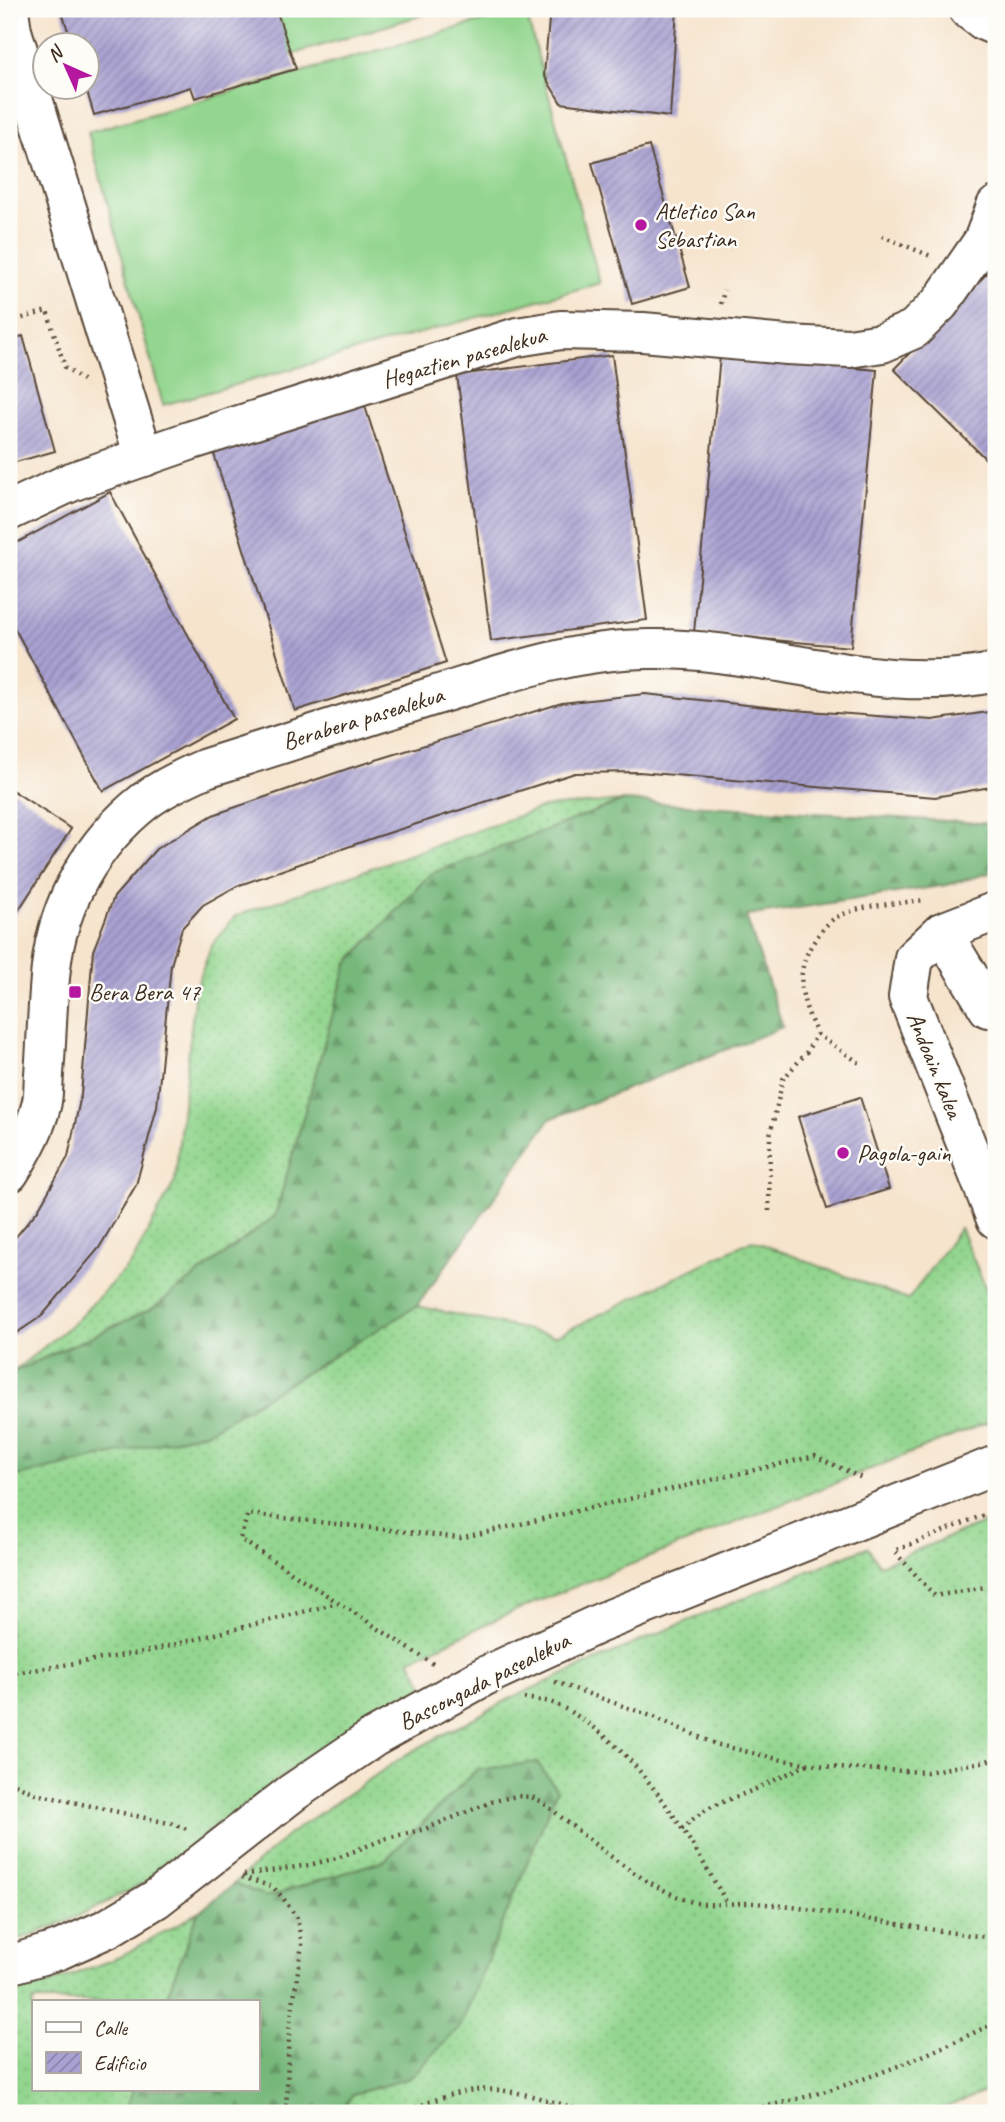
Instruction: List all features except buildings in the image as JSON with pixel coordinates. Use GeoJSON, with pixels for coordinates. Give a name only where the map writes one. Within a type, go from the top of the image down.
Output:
{"type":"FeatureCollection","features":[{"type":"Feature","properties":{"kind":"street"},"geometry":{"type":"LineString","coordinates":[[9,10],[16,44],[144,457]]}},
{"type":"Feature","properties":{"kind":"street","name":"Hegaztien pasealekua"},"geometry":{"type":"LineString","coordinates":[[9,511],[71,482],[517,337],[561,330],[643,332],[849,348],[882,343],[914,329],[940,303],[983,241],[996,206]]}},
{"type":"Feature","properties":{"kind":"street","name":"Berabera pasealekua"},"geometry":{"type":"LineString","coordinates":[[9,1173],[31,1135],[42,1105],[51,967],[67,903],[87,864],[122,821],[147,799],[176,782],[206,768],[408,704],[518,670],[582,654],[647,649],[691,650],[904,680],[941,680],[996,672]]}},
{"type":"Feature","properties":{"kind":"street","name":"Andoain kalea"},"geometry":{"type":"LineString","coordinates":[[996,911],[935,916],[914,958],[908,997],[996,1219]]}},
{"type":"Feature","properties":{"kind":"street"},"geometry":{"type":"LineString","coordinates":[[935,916],[988,1007],[996,1004]]}},
{"type":"Feature","properties":{"kind":"street","name":"Bascongada pasealekua"},"geometry":{"type":"LineString","coordinates":[[9,1965],[60,1950],[156,1899],[292,1793],[373,1738],[485,1676],[600,1623],[996,1465]]}},
{"type":"Feature","properties":{"kind":"path"},"geometry":{"type":"LineString","coordinates":[[882,236],[965,270]]}},
{"type":"Feature","properties":{"kind":"path"},"geometry":{"type":"LineString","coordinates":[[9,322],[47,311],[65,367],[92,386],[97,399],[124,393]]}},
{"type":"Feature","properties":{"kind":"path"},"geometry":{"type":"LineString","coordinates":[[862,1065],[817,1034],[805,1008],[801,980],[805,956],[821,930],[838,916],[863,908],[935,916]]}},
{"type":"Feature","properties":{"kind":"path"},"geometry":{"type":"LineString","coordinates":[[769,1211],[770,1135],[783,1079],[806,1053],[817,1034]]}},
{"type":"Feature","properties":{"kind":"path"},"geometry":{"type":"LineString","coordinates":[[436,1665],[240,1539],[248,1514],[460,1538],[815,1456],[865,1479]]}},
{"type":"Feature","properties":{"kind":"path"},"geometry":{"type":"LineString","coordinates":[[996,1510],[894,1551],[935,1596],[996,1585]]}},
{"type":"Feature","properties":{"kind":"path"},"geometry":{"type":"LineString","coordinates":[[9,1674],[149,1651],[338,1603]]}},
{"type":"Feature","properties":{"kind":"path"},"geometry":{"type":"LineString","coordinates":[[552,1681],[654,1717],[715,1744],[782,1760],[839,1768],[928,1772],[996,1757]]}},
{"type":"Feature","properties":{"kind":"path"},"geometry":{"type":"LineString","coordinates":[[521,1698],[552,1702],[606,1737],[635,1766],[682,1829],[728,1903]]}},
{"type":"Feature","properties":{"kind":"path"},"geometry":{"type":"LineString","coordinates":[[682,1829],[702,1812],[726,1799],[756,1789],[808,1764]]}},
{"type":"Feature","properties":{"kind":"path"},"geometry":{"type":"LineString","coordinates":[[9,1781],[36,1794],[173,1824],[194,1832]]}},
{"type":"Feature","properties":{"kind":"path"},"geometry":{"type":"LineString","coordinates":[[286,2113],[289,2031],[302,1944],[297,1918],[273,1887],[240,1875],[258,1874],[337,1858],[387,1838],[425,1829],[494,1801],[517,1796],[532,1797],[638,1875],[690,1902],[752,1903],[849,1914],[956,1934],[996,1938]]}},
{"type":"Feature","properties":{"kind":"path"},"geometry":{"type":"LineString","coordinates":[[728,2113],[795,2101],[867,2078],[936,2052],[996,2022]]}},
{"type":"Feature","properties":{"kind":"path"},"geometry":{"type":"LineString","coordinates":[[403,2113],[440,2098],[476,2090],[500,2090],[592,2113]]}},
{"type":"Feature","properties":{"kind":"path"},"geometry":{"type":"LineString","coordinates":[[523,2113],[554,2103]]}},
{"type":"Feature","properties":{"kind":"green space"},"geometry":{"type":"Polygon","coordinates":[[[276,9],[442,9],[290,55],[276,9]]]}},
{"type":"Feature","properties":{"kind":"green space"},"geometry":{"type":"Polygon","coordinates":[[[525,9],[600,283],[163,405],[88,132],[525,9]]]}},
{"type":"Feature","properties":{"kind":"green space"},"geometry":{"type":"Polygon","coordinates":[[[623,801],[430,874],[347,964],[275,1216],[152,1309],[13,1372],[76,1321],[132,1262],[175,1181],[195,991],[211,946],[235,916],[544,807],[623,801]]]}},
{"type":"Feature","properties":{"kind":"green space"},"geometry":{"type":"Polygon","coordinates":[[[623,801],[996,824],[996,871],[947,885],[746,916],[783,1027],[550,1119],[417,1306],[207,1432],[9,1478],[9,1374],[152,1309],[275,1216],[347,964],[430,874],[623,801]]]}},
{"type":"Feature","properties":{"kind":"green space"},"geometry":{"type":"Polygon","coordinates":[[[960,1228],[996,1312],[996,1419],[514,1611],[410,1660],[427,1690],[304,1760],[143,1884],[68,1921],[9,1943],[9,1478],[207,1432],[417,1306],[556,1336],[752,1240],[908,1300],[960,1228]]]}},
{"type":"Feature","properties":{"kind":"green space"},"geometry":{"type":"Polygon","coordinates":[[[996,1518],[996,2088],[930,2113],[340,2113],[353,2094],[410,2078],[476,1770],[385,1860],[267,1897],[234,1884],[289,1834],[407,1754],[513,1697],[867,1547],[880,1565],[996,1518]]]}},
{"type":"Feature","properties":{"kind":"green space"},"geometry":{"type":"Polygon","coordinates":[[[537,1762],[557,1790],[460,2027],[410,2078],[353,2094],[340,2113],[124,2113],[133,2090],[259,2090],[259,2000],[165,2000],[198,1913],[234,1884],[267,1897],[385,1860],[476,1770],[537,1762]]]}},
{"type":"Feature","properties":{"kind":"green space"},"geometry":{"type":"Polygon","coordinates":[[[198,1913],[165,2000],[32,2000],[32,2090],[133,2090],[124,2113],[9,2113],[9,1994],[49,1984],[119,1957],[198,1913]]]}},
{"type":"Feature","properties":{"kind":"place","name":"Atletico San Sebastian"},"geometry":{"type":"Point","coordinates":[641,225]}},
{"type":"Feature","properties":{"kind":"place","name":"Bera Bera 47"},"geometry":{"type":"Point","coordinates":[75,992]}},
{"type":"Feature","properties":{"kind":"place","name":"Pagola-gain"},"geometry":{"type":"Point","coordinates":[843,1153]}}]}
